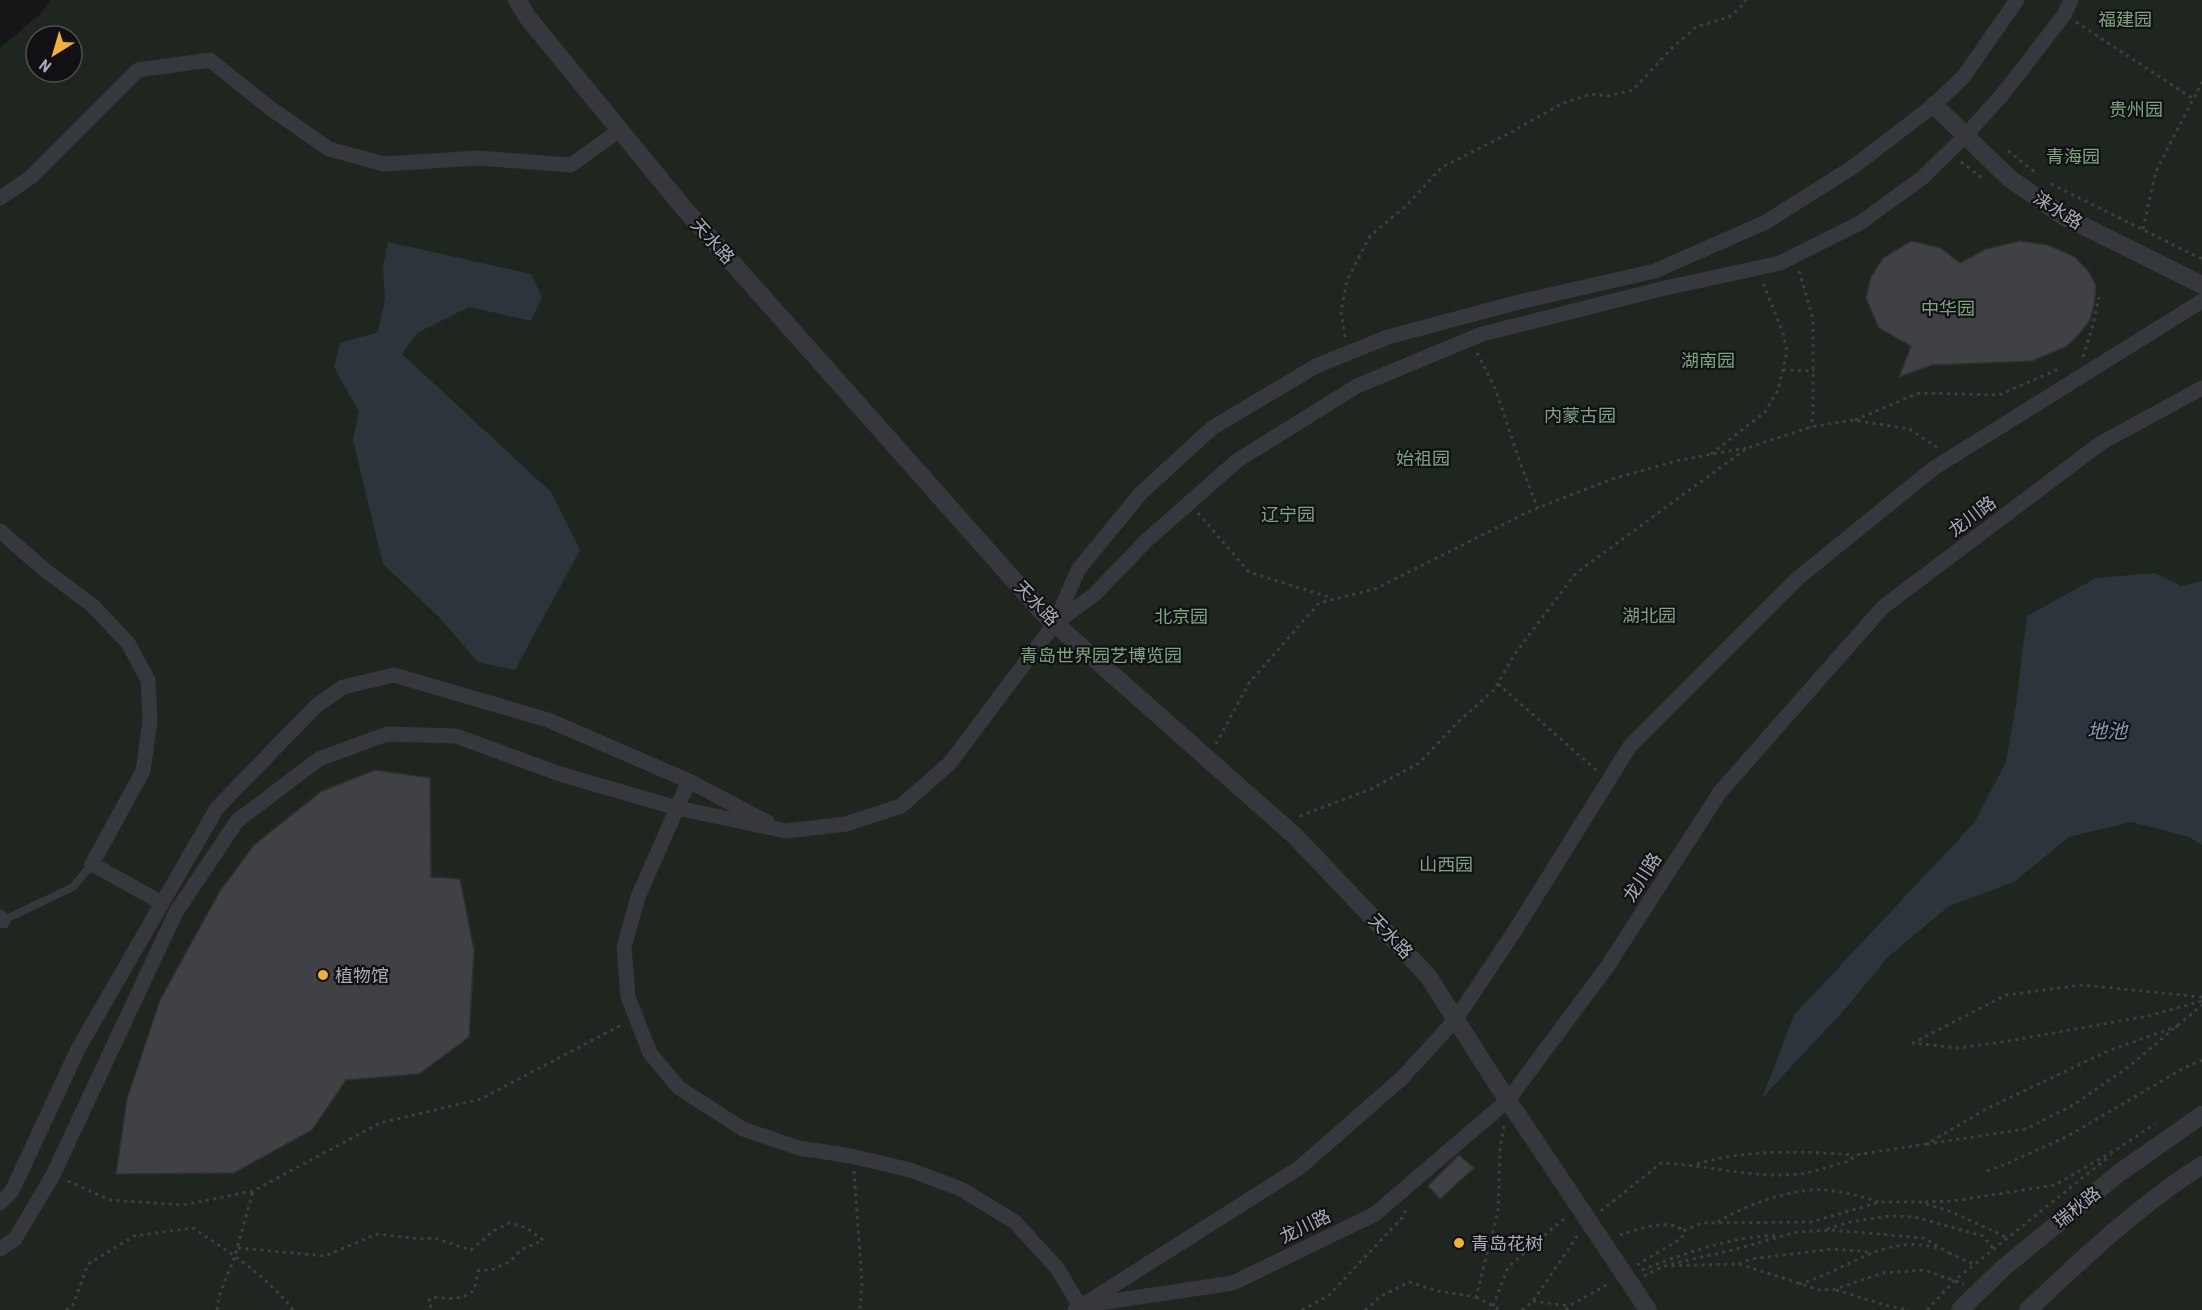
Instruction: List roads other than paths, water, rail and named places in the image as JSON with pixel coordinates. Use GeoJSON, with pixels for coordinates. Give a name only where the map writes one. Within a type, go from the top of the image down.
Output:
{"type":"FeatureCollection","features":[{"type":"Feature","properties":{"kind":"street","name":"天水路"},"geometry":{"type":"LineString","coordinates":[[517,0],[528,18],[690,214],[1036,605],[1282,824],[1428,975],[1648,1310]]}},
{"type":"Feature","properties":{"kind":"street"},"geometry":{"type":"LineString","coordinates":[[0,1249],[15,1239],[53,1174],[176,912],[237,821],[319,759],[387,734],[456,736],[560,774],[677,808],[786,831],[846,824],[901,806],[950,763],[1055,623],[1077,570],[1140,494],[1212,428],[1316,366],[1388,337],[1519,302],[1655,271],[1766,222],[1853,167],[1934,105],[1964,76],[2017,0]]}},
{"type":"Feature","properties":{"kind":"street"},"geometry":{"type":"LineString","coordinates":[[1055,623],[1094,594],[1147,540],[1238,460],[1357,387],[1482,334],[1638,294],[1780,263],[1860,223],[1922,178],[1965,136],[2002,95],[2064,15],[2071,0]]}},
{"type":"Feature","properties":{"kind":"street"},"geometry":{"type":"LineString","coordinates":[[0,198],[31,177],[138,70],[210,60],[270,108],[329,149],[384,164],[478,158],[571,165],[620,130]]}},
{"type":"Feature","properties":{"kind":"street","name":"涞水路"},"geometry":{"type":"LineString","coordinates":[[1934,105],[2009,178],[2065,217],[2202,285]]}},
{"type":"Feature","properties":{"kind":"street"},"geometry":{"type":"LineString","coordinates":[[689,781],[638,897],[624,947],[628,997],[650,1053],[679,1088],[743,1129],[799,1148],[851,1156],[910,1170],[961,1189],[1015,1222],[1057,1268],[1077,1308],[1299,1168],[1402,1078],[1456,1019],[1516,929],[1630,746],[1798,578],[1934,468],[2202,301]]}},
{"type":"Feature","properties":{"kind":"street","name":"龙川路"},"geometry":{"type":"LineString","coordinates":[[1077,1308],[1233,1283],[1375,1214],[1508,1100],[1607,967],[1720,792],[1883,607],[2101,443],[2202,388]]}},
{"type":"Feature","properties":{"kind":"street"},"geometry":{"type":"LineString","coordinates":[[0,531],[46,571],[92,605],[128,643],[148,680],[150,721],[143,771],[92,864],[162,903]]}},
{"type":"Feature","properties":{"kind":"street"},"geometry":{"type":"LineString","coordinates":[[0,1203],[12,1191],[78,1049],[217,808],[316,706],[343,687],[394,675],[548,720],[689,781],[786,831]]}},
{"type":"Feature","properties":{"kind":"street","name":"瑞秋路"},"geometry":{"type":"LineString","coordinates":[[1960,1310],[2002,1269],[2119,1173],[2202,1115]]}},
{"type":"Feature","properties":{"kind":"street"},"geometry":{"type":"LineString","coordinates":[[2028,1310],[2100,1242],[2179,1179],[2202,1164]]}},
{"type":"Feature","properties":{"kind":"lane"},"geometry":{"type":"LineString","coordinates":[[1,920],[73,887],[92,864]]}},
{"type":"Feature","properties":{"kind":"water"},"geometry":{"type":"Polygon","coordinates":[[[388,242],[531,274],[542,297],[531,321],[469,307],[417,333],[402,354],[551,492],[580,550],[515,670],[478,662],[439,617],[383,564],[353,440],[359,412],[334,367],[340,343],[378,332],[385,299],[383,267],[388,242]]]}},
{"type":"Feature","properties":{"kind":"water","name":"地池"},"geometry":{"type":"Polygon","coordinates":[[[2155,573],[2181,586],[2202,581],[2202,845],[2189,837],[2131,822],[2069,837],[2014,882],[1949,906],[1888,957],[1846,1008],[1762,1098],[1794,1015],[1974,823],[2006,762],[2027,616],[2096,578],[2155,573]]]}},
{"type":"Feature","properties":{"kind":"place","name":"植物馆"},"geometry":{"type":"Point","coordinates":[323,975]}},
{"type":"Feature","properties":{"kind":"place","name":"青岛花树"},"geometry":{"type":"Point","coordinates":[1459,1243]}},
{"type":"Feature","properties":{"kind":"park label","name":"福建园"},"geometry":{"type":"Point","coordinates":[2125,19]}},
{"type":"Feature","properties":{"kind":"park label","name":"贵州园"},"geometry":{"type":"Point","coordinates":[2136,109]}},
{"type":"Feature","properties":{"kind":"park label","name":"青海园"},"geometry":{"type":"Point","coordinates":[2073,156]}},
{"type":"Feature","properties":{"kind":"park label","name":"中华园"},"geometry":{"type":"Point","coordinates":[1948,308]}},
{"type":"Feature","properties":{"kind":"park label","name":"湖南园"},"geometry":{"type":"Point","coordinates":[1708,360]}},
{"type":"Feature","properties":{"kind":"park label","name":"内蒙古园"},"geometry":{"type":"Point","coordinates":[1580,415]}},
{"type":"Feature","properties":{"kind":"park label","name":"始祖园"},"geometry":{"type":"Point","coordinates":[1423,458]}},
{"type":"Feature","properties":{"kind":"park label","name":"辽宁园"},"geometry":{"type":"Point","coordinates":[1288,514]}},
{"type":"Feature","properties":{"kind":"park label","name":"湖北园"},"geometry":{"type":"Point","coordinates":[1649,615]}},
{"type":"Feature","properties":{"kind":"park label","name":"北京园"},"geometry":{"type":"Point","coordinates":[1181,616]}},
{"type":"Feature","properties":{"kind":"park label","name":"青岛世界园艺博览园"},"geometry":{"type":"Point","coordinates":[1101,655]}},
{"type":"Feature","properties":{"kind":"park label","name":"山西园"},"geometry":{"type":"Point","coordinates":[1446,864]}}]}
